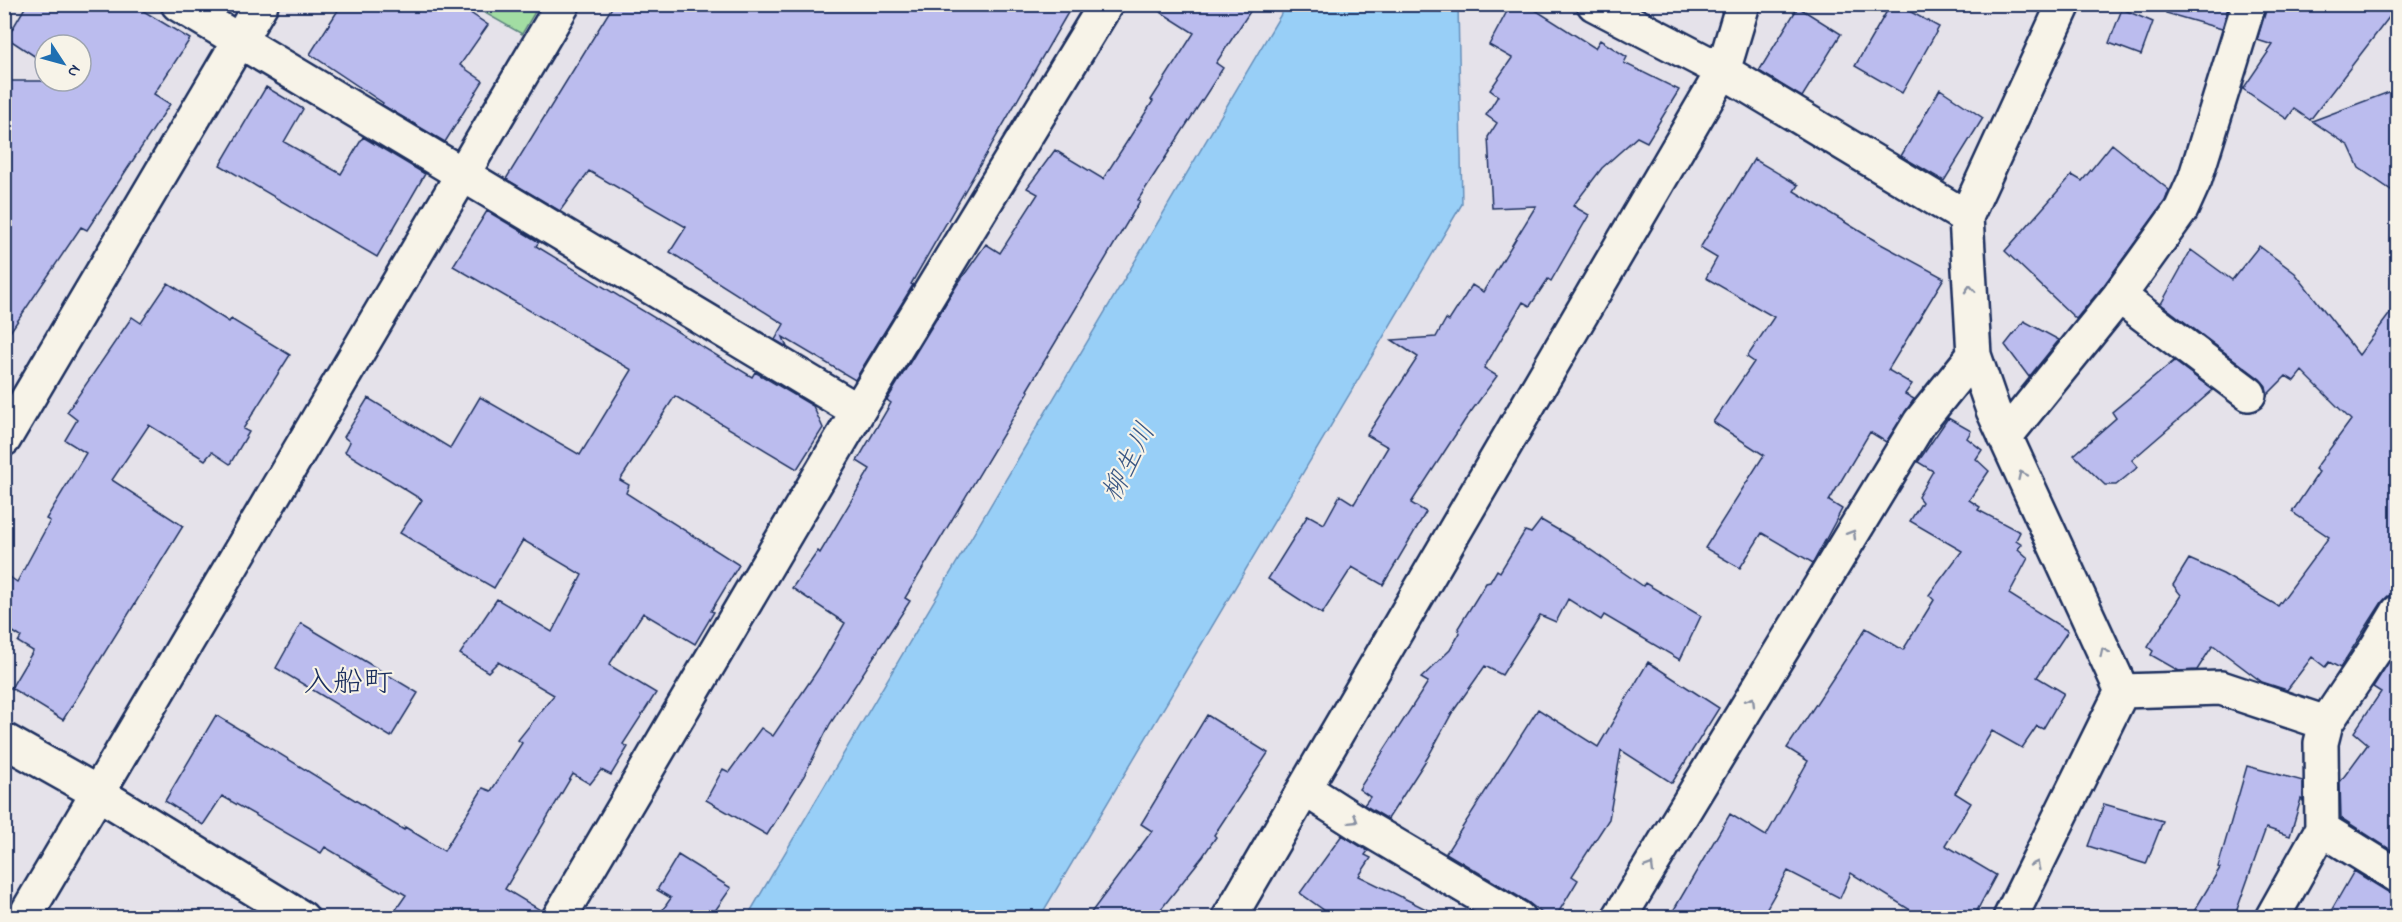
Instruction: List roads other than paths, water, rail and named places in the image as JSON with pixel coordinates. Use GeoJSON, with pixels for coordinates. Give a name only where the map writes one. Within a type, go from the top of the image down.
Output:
{"type":"FeatureCollection","features":[{"type":"Feature","properties":{"kind":"street"},"geometry":{"type":"LineString","coordinates":[[178,4],[858,411]]}},
{"type":"Feature","properties":{"kind":"street"},"geometry":{"type":"LineString","coordinates":[[4,439],[261,4]]}},
{"type":"Feature","properties":{"kind":"street"},"geometry":{"type":"LineString","coordinates":[[24,918],[563,4]]}},
{"type":"Feature","properties":{"kind":"street"},"geometry":{"type":"LineString","coordinates":[[559,918],[858,411],[1106,4]]}},
{"type":"Feature","properties":{"kind":"street"},"geometry":{"type":"LineString","coordinates":[[1594,4],[1724,71],[1966,218]]}},
{"type":"Feature","properties":{"kind":"street"},"geometry":{"type":"LineString","coordinates":[[1229,918],[1724,71],[1743,4]]}},
{"type":"Feature","properties":{"kind":"street"},"geometry":{"type":"LineString","coordinates":[[2064,4],[1966,218],[1974,356],[1993,410],[2122,691]]}},
{"type":"Feature","properties":{"kind":"street"},"geometry":{"type":"LineString","coordinates":[[2005,437],[2119,296],[2181,210],[2195,179],[2249,4]]}},
{"type":"Feature","properties":{"kind":"street"},"geometry":{"type":"LineString","coordinates":[[2119,296],[2249,394]]}},
{"type":"Feature","properties":{"kind":"street"},"geometry":{"type":"LineString","coordinates":[[1619,918],[1920,422],[1974,356]]}},
{"type":"Feature","properties":{"kind":"street"},"geometry":{"type":"LineString","coordinates":[[2272,918],[2322,829],[2321,743],[2326,723],[2377,647],[2397,612]]}},
{"type":"Feature","properties":{"kind":"street"},"geometry":{"type":"LineString","coordinates":[[2122,691],[2221,687],[2326,723]]}},
{"type":"Feature","properties":{"kind":"street"},"geometry":{"type":"LineString","coordinates":[[2010,918],[2122,691]]}},
{"type":"Feature","properties":{"kind":"street"},"geometry":{"type":"LineString","coordinates":[[4,740],[98,793],[302,918]]}},
{"type":"Feature","properties":{"kind":"street"},"geometry":{"type":"LineString","coordinates":[[1305,789],[1518,918]]}},
{"type":"Feature","properties":{"kind":"street"},"geometry":{"type":"LineString","coordinates":[[2322,829],[2397,876]]}},
{"type":"Feature","properties":{"kind":"water","name":"柳生川"},"geometry":{"type":"Polygon","coordinates":[[[1287,4],[1458,5],[1462,204],[1040,917],[747,917],[1287,4]]]}},
{"type":"Feature","properties":{"kind":"district","name":"入船町"},"geometry":{"type":"Point","coordinates":[348,684]}}]}
